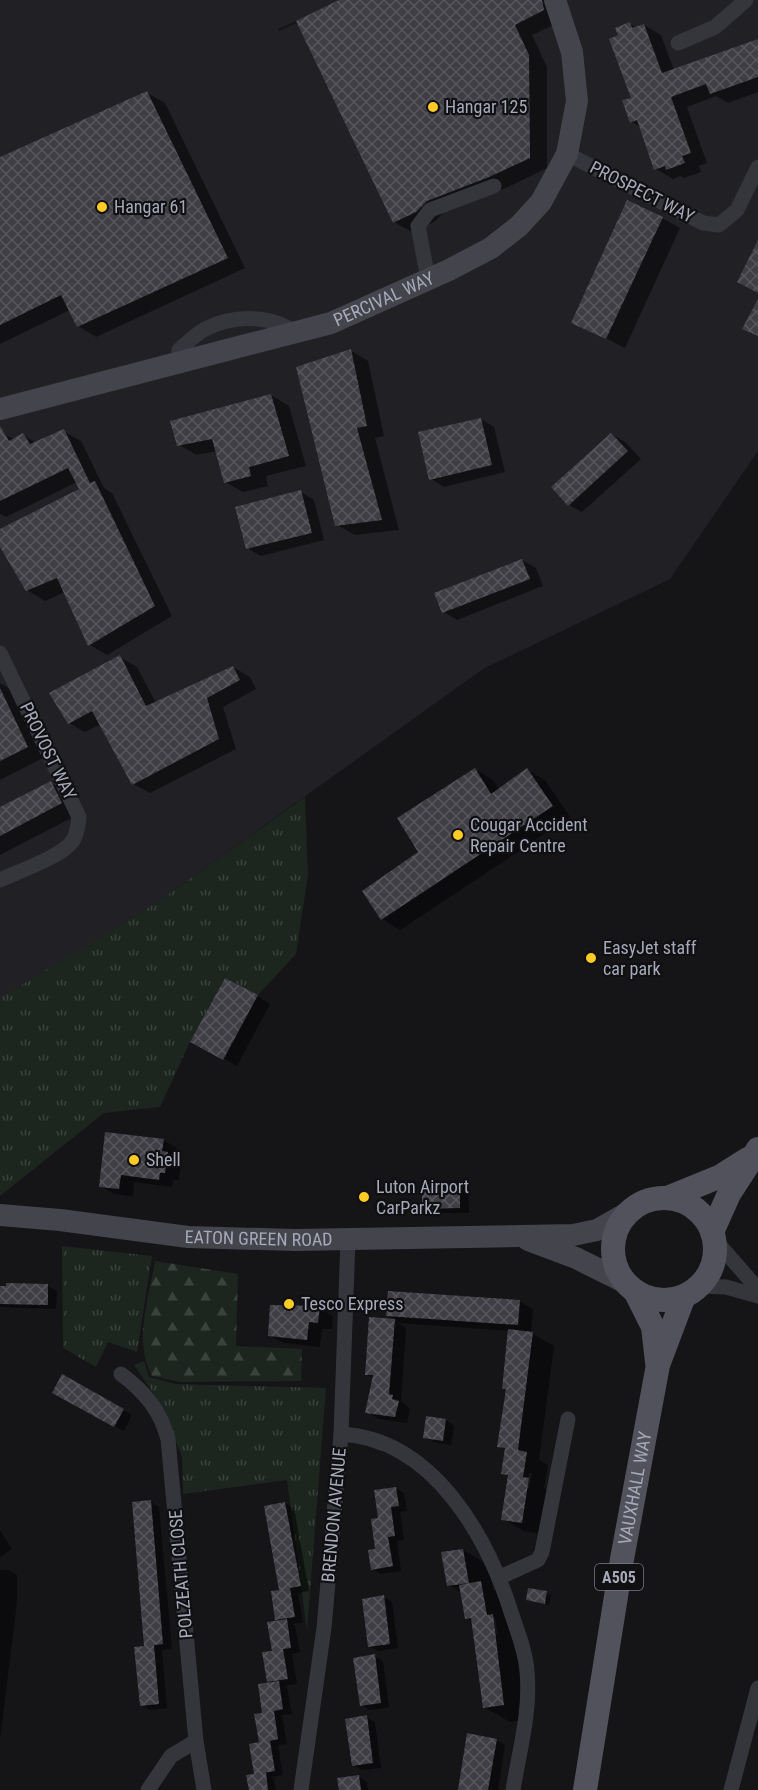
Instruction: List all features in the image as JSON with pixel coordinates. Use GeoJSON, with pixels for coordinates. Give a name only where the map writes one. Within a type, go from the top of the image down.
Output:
{"type":"FeatureCollection","features":[{"type":"Feature","properties":{"kind":"main road"},"geometry":{"type":"LineString","coordinates":[[667,1198],[681,1200],[696,1208],[714,1236],[716,1252],[709,1274],[692,1291],[663,1300],[647,1297],[631,1287],[614,1260],[613,1242],[619,1225],[627,1213],[642,1202],[667,1198],[722,1176],[754,1154]]}},
{"type":"Feature","properties":{"kind":"main road"},"geometry":{"type":"LineString","coordinates":[[714,1236],[729,1194],[754,1154]]}},
{"type":"Feature","properties":{"kind":"main road","name":"VAUXHALL WAY"},"geometry":{"type":"LineString","coordinates":[[631,1287],[652,1327],[658,1365]]}},
{"type":"Feature","properties":{"kind":"main road","name":"VAUXHALL WAY"},"geometry":{"type":"LineString","coordinates":[[585,1790],[622,1559],[658,1365],[692,1291]]}},
{"type":"Feature","properties":{"kind":"street","name":"PERCIVAL WAY"},"geometry":{"type":"LineString","coordinates":[[0,409],[331,323],[491,248],[519,226],[541,202],[567,154],[577,101],[572,52],[555,0]]}},
{"type":"Feature","properties":{"kind":"street"},"geometry":{"type":"LineString","coordinates":[[678,43],[715,27],[746,0]]}},
{"type":"Feature","properties":{"kind":"street","name":"PROSPECT WAY"},"geometry":{"type":"LineString","coordinates":[[567,154],[703,223],[719,225],[737,210],[758,167]]}},
{"type":"Feature","properties":{"kind":"street"},"geometry":{"type":"LineString","coordinates":[[428,279],[418,226],[430,210],[494,186]]}},
{"type":"Feature","properties":{"kind":"street"},"geometry":{"type":"LineString","coordinates":[[178,363],[179,350],[203,330],[229,319],[263,319],[286,326],[296,333]]}},
{"type":"Feature","properties":{"kind":"street","name":"PROVOST WAY"},"geometry":{"type":"LineString","coordinates":[[0,653],[80,817],[77,832],[71,843],[62,850],[0,880]]}},
{"type":"Feature","properties":{"kind":"street","name":"EATON GREEN ROAD"},"geometry":{"type":"LineString","coordinates":[[0,1215],[60,1220],[188,1237],[348,1239],[518,1237],[597,1230],[627,1213]]}},
{"type":"Feature","properties":{"kind":"street"},"geometry":{"type":"LineString","coordinates":[[714,1236],[758,1288]]}},
{"type":"Feature","properties":{"kind":"street","name":"EATON GREEN ROAD"},"geometry":{"type":"LineString","coordinates":[[518,1237],[576,1258],[631,1287]]}},
{"type":"Feature","properties":{"kind":"street","name":"BRENDON AVENUE"},"geometry":{"type":"LineString","coordinates":[[301,1790],[324,1628],[341,1434],[348,1239]]}},
{"type":"Feature","properties":{"kind":"street"},"geometry":{"type":"LineString","coordinates":[[692,1291],[726,1287],[758,1296]]}},
{"type":"Feature","properties":{"kind":"street","name":"POLZEATH CLOSE"},"geometry":{"type":"LineString","coordinates":[[121,1374],[138,1388],[156,1408],[168,1438],[196,1742],[204,1790]]}},
{"type":"Feature","properties":{"kind":"street"},"geometry":{"type":"LineString","coordinates":[[500,1577],[538,1560],[542,1552],[568,1419]]}},
{"type":"Feature","properties":{"kind":"street"},"geometry":{"type":"LineString","coordinates":[[341,1434],[354,1434],[382,1443],[425,1470],[462,1509],[500,1577],[527,1672],[525,1715],[513,1790]]}},
{"type":"Feature","properties":{"kind":"street"},"geometry":{"type":"LineString","coordinates":[[731,1790],[758,1688]]}},
{"type":"Feature","properties":{"kind":"street"},"geometry":{"type":"LineString","coordinates":[[148,1790],[171,1756],[196,1742]]}},
{"type":"Feature","properties":{"kind":"shaded area"},"geometry":{"type":"Polygon","coordinates":[[[0,0],[343,0],[278,29],[279,31],[348,0],[758,0],[758,451],[670,579],[483,669],[156,903],[0,999],[0,158],[18,149],[0,157],[0,0]]]}},
{"type":"Feature","properties":{"kind":"green space"},"geometry":{"type":"Polygon","coordinates":[[[305,797],[308,875],[296,954],[258,995],[225,978],[190,1042],[160,1107],[104,1113],[0,1196],[0,998],[156,903],[305,797]]]}},
{"type":"Feature","properties":{"kind":"green space"},"geometry":{"type":"Polygon","coordinates":[[[62,1246],[152,1256],[137,1352],[108,1342],[96,1367],[63,1348],[62,1246]]]}},
{"type":"Feature","properties":{"kind":"green space"},"geometry":{"type":"Polygon","coordinates":[[[155,1261],[238,1274],[236,1346],[302,1349],[301,1381],[180,1382],[152,1376],[146,1363],[143,1334],[146,1304],[155,1261]]]}},
{"type":"Feature","properties":{"kind":"green space"},"geometry":{"type":"Polygon","coordinates":[[[144,1361],[149,1377],[176,1384],[326,1388],[307,1631],[287,1480],[183,1494],[182,1456],[156,1397],[134,1365],[144,1361]]]}},
{"type":"Feature","properties":{"kind":"building","name":"Hangar 125"},"geometry":{"type":"Polygon","coordinates":[[[339,0],[542,0],[544,10],[515,25],[529,55],[530,158],[427,201],[416,212],[393,223],[296,21],[339,0]]]}},
{"type":"Feature","properties":{"kind":"building"},"geometry":{"type":"Polygon","coordinates":[[[630,22],[632,28],[644,24],[662,73],[758,39],[758,77],[710,94],[706,84],[671,97],[691,153],[682,156],[685,163],[666,170],[665,166],[654,170],[637,120],[630,123],[622,100],[631,98],[609,39],[618,35],[615,28],[630,22]]]}},
{"type":"Feature","properties":{"kind":"building","name":"Hangar 61"},"geometry":{"type":"Polygon","coordinates":[[[147,91],[228,258],[77,327],[61,295],[0,325],[0,157],[147,91]]]}},
{"type":"Feature","properties":{"kind":"building"},"geometry":{"type":"Polygon","coordinates":[[[627,200],[663,217],[606,339],[571,323],[627,200]]]}},
{"type":"Feature","properties":{"kind":"building"},"geometry":{"type":"Polygon","coordinates":[[[758,240],[758,293],[737,282],[758,240]]]}},
{"type":"Feature","properties":{"kind":"building"},"geometry":{"type":"Polygon","coordinates":[[[758,299],[758,336],[742,329],[758,299]]]}},
{"type":"Feature","properties":{"kind":"building"},"geometry":{"type":"Polygon","coordinates":[[[351,349],[367,426],[357,428],[382,520],[335,526],[296,367],[351,349]]]}},
{"type":"Feature","properties":{"kind":"building"},"geometry":{"type":"Polygon","coordinates":[[[271,394],[289,456],[249,467],[251,476],[224,483],[212,439],[177,446],[170,421],[271,394]]]}},
{"type":"Feature","properties":{"kind":"building"},"geometry":{"type":"Polygon","coordinates":[[[481,418],[492,465],[429,480],[418,432],[481,418]]]}},
{"type":"Feature","properties":{"kind":"building"},"geometry":{"type":"Polygon","coordinates":[[[0,426],[9,441],[23,433],[30,444],[64,429],[90,483],[95,481],[155,606],[88,646],[57,578],[26,591],[0,547],[0,529],[79,489],[68,468],[0,501],[0,426]]]}},
{"type":"Feature","properties":{"kind":"building"},"geometry":{"type":"Polygon","coordinates":[[[611,433],[628,451],[568,506],[551,487],[611,433]]]}},
{"type":"Feature","properties":{"kind":"building"},"geometry":{"type":"Polygon","coordinates":[[[301,490],[312,533],[246,549],[235,507],[301,490]]]}},
{"type":"Feature","properties":{"kind":"building"},"geometry":{"type":"Polygon","coordinates":[[[522,559],[530,579],[442,613],[434,593],[522,559]]]}},
{"type":"Feature","properties":{"kind":"building"},"geometry":{"type":"Polygon","coordinates":[[[120,655],[146,706],[233,666],[240,680],[207,698],[219,739],[132,785],[92,711],[68,724],[49,693],[120,655]]]}},
{"type":"Feature","properties":{"kind":"building"},"geometry":{"type":"Polygon","coordinates":[[[0,688],[28,747],[0,761],[0,688]]]}},
{"type":"Feature","properties":{"kind":"building","name":"Cougar Accident Repair Centre"},"geometry":{"type":"Polygon","coordinates":[[[475,768],[491,794],[527,768],[553,806],[381,920],[362,891],[418,852],[397,818],[475,768]]]}},
{"type":"Feature","properties":{"kind":"building"},"geometry":{"type":"Polygon","coordinates":[[[51,781],[62,803],[0,836],[0,807],[51,781]]]}},
{"type":"Feature","properties":{"kind":"building"},"geometry":{"type":"Polygon","coordinates":[[[225,978],[258,995],[223,1060],[190,1042],[225,978]]]}},
{"type":"Feature","properties":{"kind":"building","name":"Shell"},"geometry":{"type":"Polygon","coordinates":[[[105,1132],[164,1139],[162,1151],[168,1152],[165,1173],[160,1173],[159,1180],[121,1175],[119,1189],[99,1187],[105,1132]]]}},
{"type":"Feature","properties":{"kind":"building"},"geometry":{"type":"Polygon","coordinates":[[[460,1183],[460,1208],[422,1209],[422,1184],[460,1183]]]}},
{"type":"Feature","properties":{"kind":"building"},"geometry":{"type":"Polygon","coordinates":[[[6,1283],[48,1284],[48,1305],[0,1304],[0,1286],[6,1286],[6,1283]]]}},
{"type":"Feature","properties":{"kind":"building"},"geometry":{"type":"Polygon","coordinates":[[[388,1291],[520,1300],[518,1325],[386,1316],[388,1291]]]}},
{"type":"Feature","properties":{"kind":"building"},"geometry":{"type":"Polygon","coordinates":[[[270,1305],[320,1306],[318,1323],[309,1322],[307,1340],[268,1336],[270,1305]]]}},
{"type":"Feature","properties":{"kind":"building"},"geometry":{"type":"Polygon","coordinates":[[[369,1317],[395,1319],[389,1394],[393,1395],[392,1399],[399,1401],[395,1417],[365,1413],[373,1375],[365,1375],[369,1317]]]}},
{"type":"Feature","properties":{"kind":"building"},"geometry":{"type":"Polygon","coordinates":[[[508,1329],[533,1332],[518,1450],[527,1452],[523,1477],[529,1478],[522,1523],[501,1520],[508,1475],[501,1474],[505,1448],[497,1447],[506,1389],[502,1389],[508,1329]]]}},
{"type":"Feature","properties":{"kind":"building"},"geometry":{"type":"Polygon","coordinates":[[[62,1374],[124,1409],[114,1427],[52,1393],[62,1374]]]}},
{"type":"Feature","properties":{"kind":"building"},"geometry":{"type":"Polygon","coordinates":[[[426,1416],[446,1419],[443,1441],[423,1438],[426,1416]]]}},
{"type":"Feature","properties":{"kind":"building"},"geometry":{"type":"Polygon","coordinates":[[[396,1487],[399,1506],[391,1507],[395,1536],[388,1537],[393,1566],[371,1570],[368,1550],[375,1549],[371,1519],[378,1518],[374,1490],[396,1487]]]}},
{"type":"Feature","properties":{"kind":"building"},"geometry":{"type":"Polygon","coordinates":[[[151,1500],[163,1644],[144,1646],[132,1502],[151,1500]]]}},
{"type":"Feature","properties":{"kind":"building"},"geometry":{"type":"Polygon","coordinates":[[[285,1502],[301,1586],[290,1588],[295,1617],[275,1620],[271,1591],[279,1590],[264,1506],[285,1502]]]}},
{"type":"Feature","properties":{"kind":"building"},"geometry":{"type":"Polygon","coordinates":[[[463,1549],[469,1583],[447,1586],[441,1552],[463,1549]]]}},
{"type":"Feature","properties":{"kind":"building"},"geometry":{"type":"Polygon","coordinates":[[[481,1581],[487,1615],[493,1614],[504,1705],[483,1708],[471,1618],[465,1619],[459,1585],[481,1581]]]}},
{"type":"Feature","properties":{"kind":"building"},"geometry":{"type":"Polygon","coordinates":[[[528,1588],[547,1591],[545,1604],[526,1600],[528,1588]]]}},
{"type":"Feature","properties":{"kind":"building"},"geometry":{"type":"Polygon","coordinates":[[[384,1595],[390,1644],[368,1647],[362,1599],[384,1595]]]}},
{"type":"Feature","properties":{"kind":"building"},"geometry":{"type":"Polygon","coordinates":[[[287,1619],[291,1648],[283,1649],[288,1679],[267,1682],[262,1652],[272,1651],[267,1622],[287,1619]]]}},
{"type":"Feature","properties":{"kind":"building"},"geometry":{"type":"Polygon","coordinates":[[[154,1645],[159,1704],[140,1706],[134,1647],[154,1645]]]}},
{"type":"Feature","properties":{"kind":"building"},"geometry":{"type":"Polygon","coordinates":[[[375,1654],[381,1703],[360,1706],[353,1658],[375,1654]]]}},
{"type":"Feature","properties":{"kind":"building"},"geometry":{"type":"Polygon","coordinates":[[[279,1681],[283,1709],[274,1711],[278,1739],[270,1741],[275,1771],[266,1772],[268,1790],[249,1790],[246,1775],[254,1774],[249,1744],[259,1742],[254,1714],[262,1713],[258,1684],[279,1681]]]}},
{"type":"Feature","properties":{"kind":"building"},"geometry":{"type":"Polygon","coordinates":[[[367,1715],[373,1763],[352,1766],[345,1719],[367,1715]]]}},
{"type":"Feature","properties":{"kind":"building"},"geometry":{"type":"Polygon","coordinates":[[[467,1733],[497,1739],[488,1790],[458,1790],[467,1733]]]}},
{"type":"Feature","properties":{"kind":"building"},"geometry":{"type":"Polygon","coordinates":[[[359,1775],[361,1790],[339,1790],[337,1778],[359,1775]]]}},
{"type":"Feature","properties":{"kind":"place","name":"Hangar 125"},"geometry":{"type":"Point","coordinates":[433,107]}},
{"type":"Feature","properties":{"kind":"place","name":"Hangar 61"},"geometry":{"type":"Point","coordinates":[102,207]}},
{"type":"Feature","properties":{"kind":"place","name":"Cougar Accident Repair Centre"},"geometry":{"type":"Point","coordinates":[458,835]}},
{"type":"Feature","properties":{"kind":"place","name":"EasyJet staff car park"},"geometry":{"type":"Point","coordinates":[591,958]}},
{"type":"Feature","properties":{"kind":"place","name":"Shell"},"geometry":{"type":"Point","coordinates":[134,1160]}},
{"type":"Feature","properties":{"kind":"place","name":"Luton Airport CarParkz"},"geometry":{"type":"Point","coordinates":[364,1197]}},
{"type":"Feature","properties":{"kind":"place","name":"Tesco Express"},"geometry":{"type":"Point","coordinates":[289,1304]}}]}
